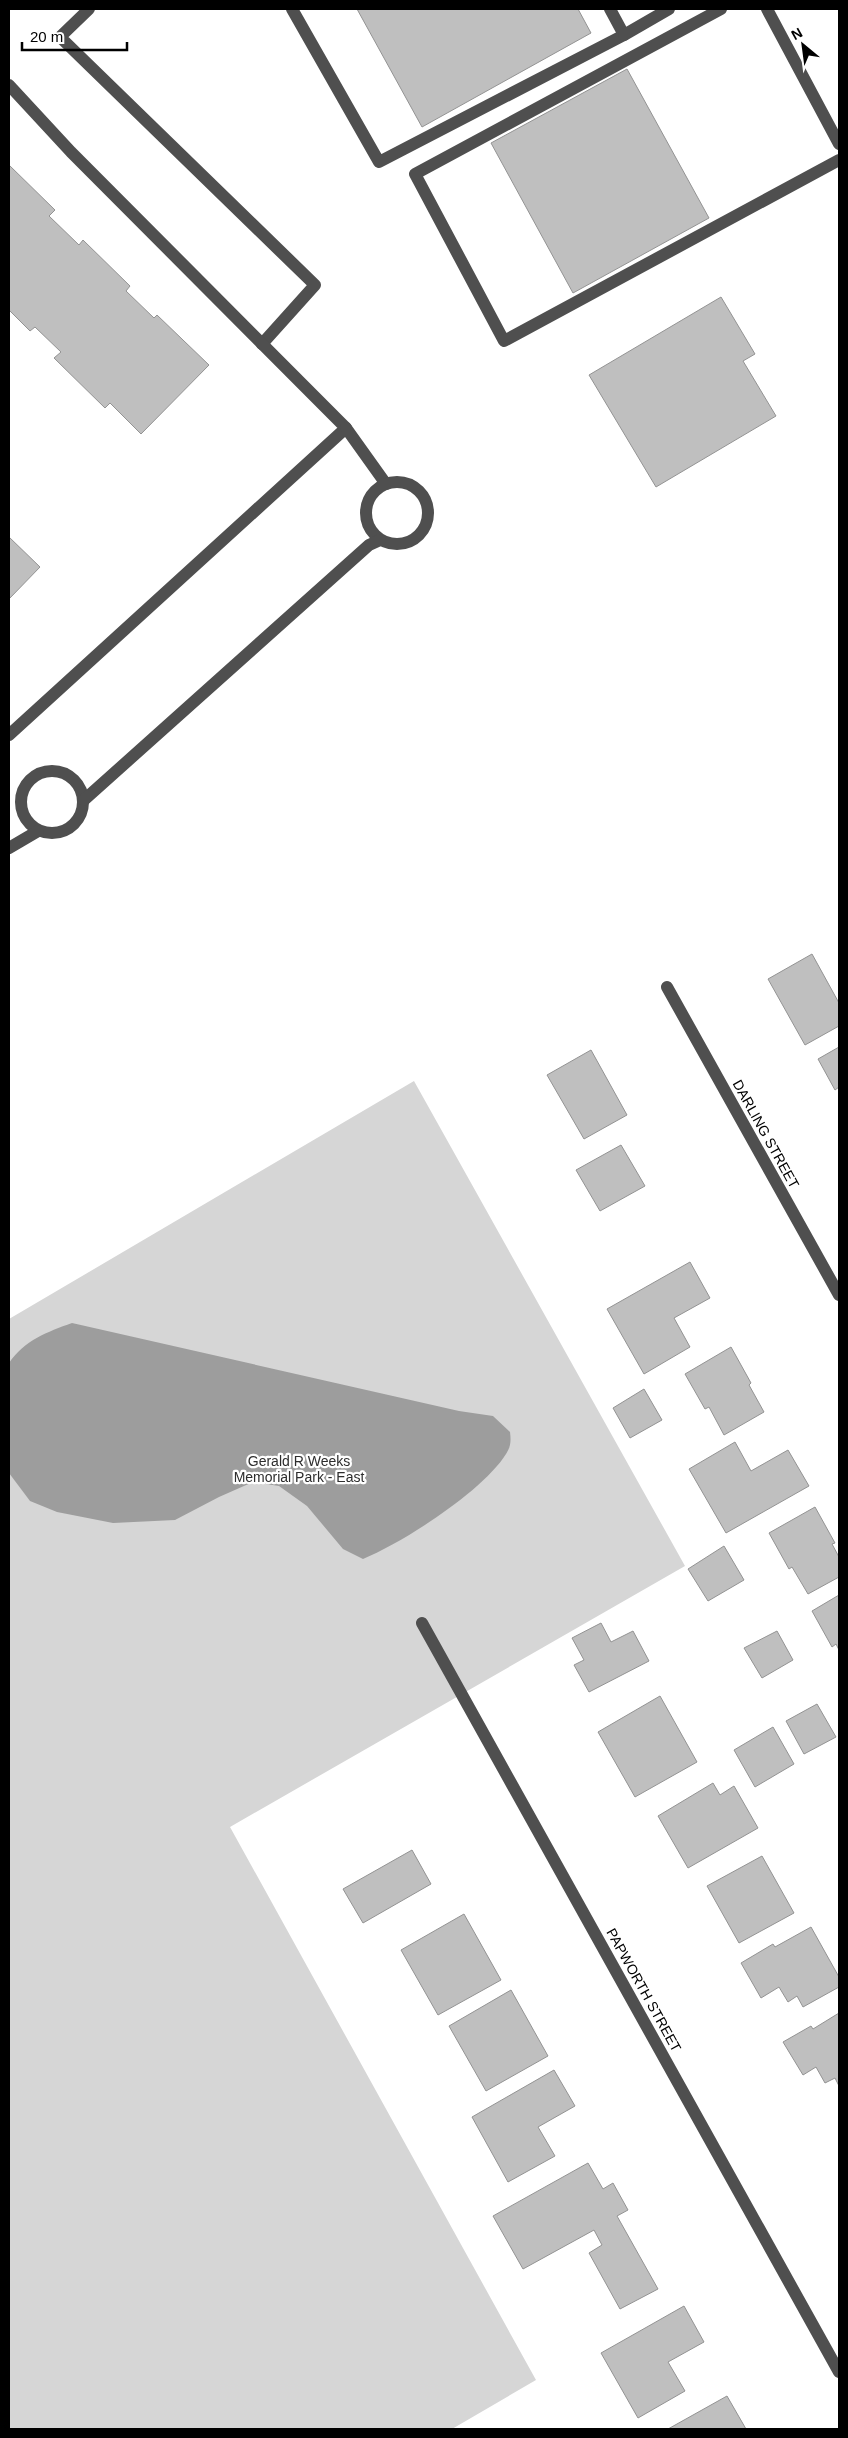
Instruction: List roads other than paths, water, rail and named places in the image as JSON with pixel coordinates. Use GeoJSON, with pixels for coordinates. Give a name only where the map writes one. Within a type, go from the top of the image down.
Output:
{"type":"FeatureCollection","features":[{"type":"Feature","properties":{"kind":"street"},"geometry":{"type":"LineString","coordinates":[[89,9],[60,37],[315,285],[262,344]]}},
{"type":"Feature","properties":{"kind":"street"},"geometry":{"type":"LineString","coordinates":[[292,9],[379,162],[624,35],[669,9]]}},
{"type":"Feature","properties":{"kind":"street"},"geometry":{"type":"LineString","coordinates":[[610,9],[624,35]]}},
{"type":"Feature","properties":{"kind":"street"},"geometry":{"type":"LineString","coordinates":[[721,9],[415,174],[504,342],[839,160]]}},
{"type":"Feature","properties":{"kind":"street"},"geometry":{"type":"LineString","coordinates":[[766,9],[839,144]]}},
{"type":"Feature","properties":{"kind":"street"},"geometry":{"type":"LineString","coordinates":[[9,85],[71,152],[346,428],[386,484]]}},
{"type":"Feature","properties":{"kind":"street"},"geometry":{"type":"LineString","coordinates":[[9,735],[346,428]]}},
{"type":"Feature","properties":{"kind":"street"},"geometry":{"type":"LineString","coordinates":[[400,482],[413,486],[423,496],[428,509],[427,523],[420,535],[408,543],[394,545],[380,540],[370,531],[366,518],[367,504],[374,492],[386,484],[400,482]]}},
{"type":"Feature","properties":{"kind":"street"},"geometry":{"type":"LineString","coordinates":[[84,800],[78,785],[66,774],[50,770],[34,776],[14,802],[25,820],[38,831],[54,834],[70,829],[80,816],[84,800],[369,545],[380,540]]}},
{"type":"Feature","properties":{"kind":"street"},"geometry":{"type":"LineString","coordinates":[[9,848],[38,831]]}},
{"type":"Feature","properties":{"kind":"street","name":"DARLING STREET"},"geometry":{"type":"LineString","coordinates":[[666,986],[839,1295]]}},
{"type":"Feature","properties":{"kind":"street","name":"PAPWORTH STREET"},"geometry":{"type":"LineString","coordinates":[[422,1623],[839,2372]]}},
{"type":"Feature","properties":{"kind":"park label","name":"Gerald R Weeks Memorial Park - East"},"geometry":{"type":"Point","coordinates":[299,1469]}}]}
